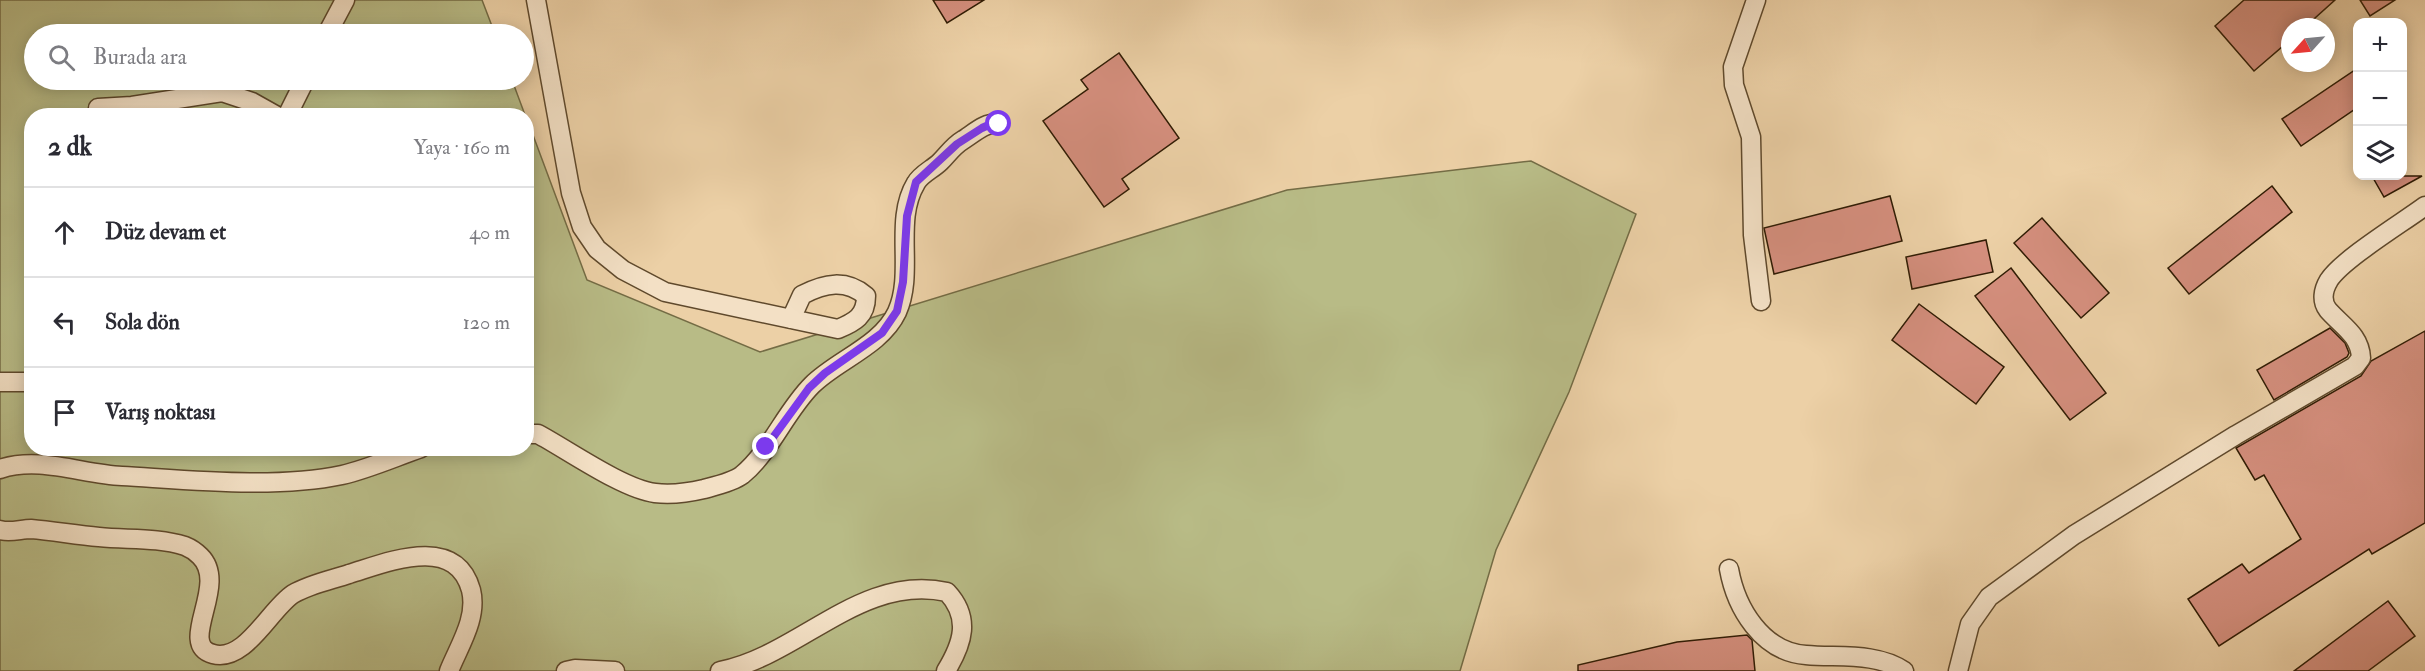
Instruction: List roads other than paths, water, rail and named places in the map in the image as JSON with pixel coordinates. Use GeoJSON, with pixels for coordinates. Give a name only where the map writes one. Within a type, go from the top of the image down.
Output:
{"type":"FeatureCollection","features":[{"type":"Feature","properties":{"kind":"street"},"geometry":{"type":"LineString","coordinates":[[332,24],[345,0]]}},
{"type":"Feature","properties":{"kind":"street"},"geometry":{"type":"LineString","coordinates":[[536,0],[572,194],[582,227],[597,249],[623,270],[665,291],[791,319]]}},
{"type":"Feature","properties":{"kind":"street"},"geometry":{"type":"LineString","coordinates":[[1756,0],[1733,67],[1734,85],[1751,137],[1753,235],[1761,301]]}},
{"type":"Feature","properties":{"kind":"street"},"geometry":{"type":"LineString","coordinates":[[291,108],[300,90]]}},
{"type":"Feature","properties":{"kind":"street"},"geometry":{"type":"LineString","coordinates":[[98,108],[132,106],[222,92],[263,108]]}},
{"type":"Feature","properties":{"kind":"street"},"geometry":{"type":"LineString","coordinates":[[534,434],[538,434],[614,477],[652,493],[679,495],[713,487],[741,476],[766,447],[809,388],[825,373],[882,333],[894,317],[903,282],[907,216],[916,182],[957,144],[987,126],[999,124]]}},
{"type":"Feature","properties":{"kind":"street"},"geometry":{"type":"LineString","coordinates":[[1958,671],[1970,624],[1989,597],[2074,535],[2236,435],[2355,366],[2361,358],[2361,349],[2348,327],[2325,306],[2324,291],[2334,275],[2350,261],[2425,206]]}},
{"type":"Feature","properties":{"kind":"street"},"geometry":{"type":"LineString","coordinates":[[0,382],[24,382]]}},
{"type":"Feature","properties":{"kind":"street"},"geometry":{"type":"LineString","coordinates":[[0,469],[15,464],[54,466],[120,476],[197,480],[288,480],[342,475],[398,456]]}},
{"type":"Feature","properties":{"kind":"street"},"geometry":{"type":"LineString","coordinates":[[0,530],[46,530],[187,546],[201,557],[209,572],[211,588],[197,633],[204,648],[213,654],[228,654],[244,645],[279,606],[293,594],[309,586],[404,557],[429,555],[448,561],[460,569],[470,586],[474,603],[470,623],[449,671]]}},
{"type":"Feature","properties":{"kind":"street"},"geometry":{"type":"LineString","coordinates":[[1729,569],[1735,593],[1746,617],[1755,628],[1776,645],[1802,655],[1875,659],[1892,664],[1904,671]]}},
{"type":"Feature","properties":{"kind":"street"},"geometry":{"type":"LineString","coordinates":[[720,671],[765,655],[837,614],[908,588],[947,592],[957,603],[963,615],[962,634],[957,654],[946,671]]}},
{"type":"Feature","properties":{"kind":"street"},"geometry":{"type":"LineString","coordinates":[[566,671],[575,669],[615,671]]}}]}
